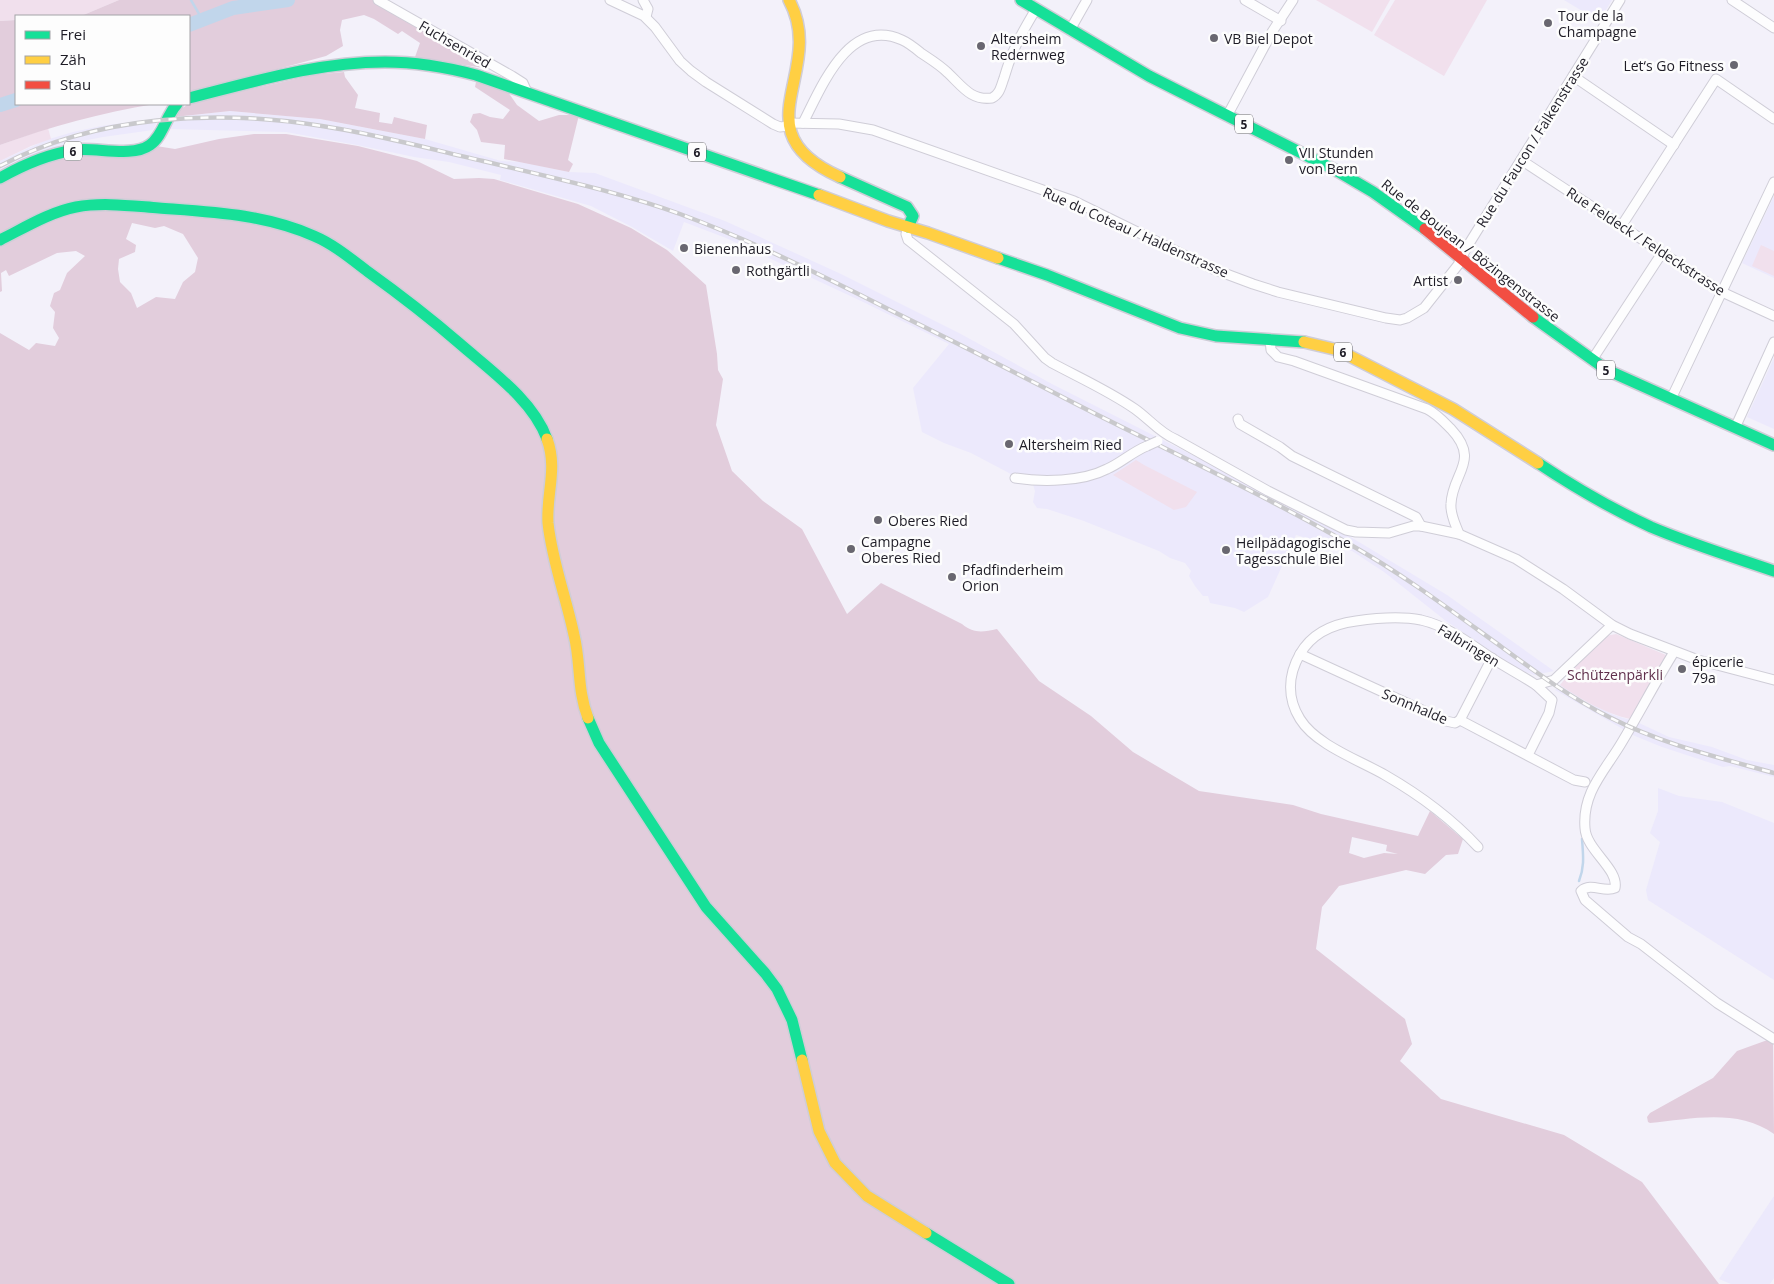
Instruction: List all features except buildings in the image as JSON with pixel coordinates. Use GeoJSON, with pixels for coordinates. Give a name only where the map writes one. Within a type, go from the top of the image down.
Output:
{"type":"FeatureCollection","features":[{"type":"Feature","properties":{"kind":"main road"},"geometry":{"type":"LineString","coordinates":[[789,0],[799,24],[800,45],[796,72],[788,101],[788,125],[794,140],[799,148],[814,162],[907,207],[913,216],[908,227]]}},
{"type":"Feature","properties":{"kind":"main road","name":"Rue de Boujean / Bözingenstrasse"},"geometry":{"type":"LineString","coordinates":[[1021,0],[1149,76],[1339,172],[1367,189],[1404,214],[1535,319],[1616,375],[1774,445]]}},
{"type":"Feature","properties":{"kind":"main road","name":"6"},"geometry":{"type":"LineString","coordinates":[[190,98],[321,67],[357,62],[399,62],[435,65],[476,75],[1048,275],[1180,328],[1216,336],[1317,344],[1350,355],[1453,409],[1548,470],[1606,504],[1674,536],[1746,563],[1774,571]]}},
{"type":"Feature","properties":{"kind":"main road","name":"6"},"geometry":{"type":"LineString","coordinates":[[0,178],[37,160],[64,152],[87,149],[133,150],[146,148],[158,137],[168,114],[176,105]]}},
{"type":"Feature","properties":{"kind":"main road"},"geometry":{"type":"LineString","coordinates":[[0,240],[56,213],[88,205],[118,205],[249,216],[281,223],[315,236],[338,249],[421,310],[502,381],[532,411],[542,425],[551,449],[553,465],[548,520],[551,547],[575,637],[582,703],[590,726],[599,743],[706,907],[777,989],[792,1020],[820,1131],[836,1163],[867,1196],[1009,1284]]}},
{"type":"Feature","properties":{"kind":"street","name":"Fuchsenried"},"geometry":{"type":"LineString","coordinates":[[378,0],[512,76],[523,83],[527,93]]}},
{"type":"Feature","properties":{"kind":"street"},"geometry":{"type":"LineString","coordinates":[[610,0],[646,17],[648,8],[643,0]]}},
{"type":"Feature","properties":{"kind":"street"},"geometry":{"type":"LineString","coordinates":[[1070,30],[1087,0]]}},
{"type":"Feature","properties":{"kind":"street"},"geometry":{"type":"LineString","coordinates":[[1244,0],[1281,21]]}},
{"type":"Feature","properties":{"kind":"street"},"geometry":{"type":"LineString","coordinates":[[1227,116],[1272,32],[1293,0]]}},
{"type":"Feature","properties":{"kind":"street","name":"Rue du Faucon / Falkenstrasse"},"geometry":{"type":"LineString","coordinates":[[1460,259],[1620,0]]}},
{"type":"Feature","properties":{"kind":"street"},"geometry":{"type":"LineString","coordinates":[[1732,0],[1774,28]]}},
{"type":"Feature","properties":{"kind":"street"},"geometry":{"type":"LineString","coordinates":[[803,123],[831,69],[844,53],[864,39],[872,36],[884,35],[904,41],[944,69],[968,93],[981,98],[992,98],[998,93],[1012,50],[1036,9]]}},
{"type":"Feature","properties":{"kind":"street","name":"Rue du Coteau / Haldenstrasse"},"geometry":{"type":"LineString","coordinates":[[646,17],[680,61],[691,71],[773,124],[780,127],[803,123],[840,124],[873,130],[1074,202],[1213,268],[1278,292],[1400,320],[1418,313],[1430,302],[1460,259]]}},
{"type":"Feature","properties":{"kind":"street"},"geometry":{"type":"LineString","coordinates":[[1573,76],[1674,145]]}},
{"type":"Feature","properties":{"kind":"street"},"geometry":{"type":"LineString","coordinates":[[1622,225],[1716,79],[1774,118]]}},
{"type":"Feature","properties":{"kind":"street","name":"Rue Feldeck / Feldeckstrasse"},"geometry":{"type":"LineString","coordinates":[[1521,160],[1722,292],[1774,316]]}},
{"type":"Feature","properties":{"kind":"street"},"geometry":{"type":"LineString","coordinates":[[1671,400],[1774,182]]}},
{"type":"Feature","properties":{"kind":"street"},"geometry":{"type":"LineString","coordinates":[[908,227],[906,234],[908,240],[1014,324],[1045,358],[1134,408],[1156,424],[1167,437],[1268,491],[1346,530],[1389,533],[1413,526],[1421,526],[1459,534],[1516,559],[1563,589],[1612,624],[1637,637],[1674,652],[1774,680]]}},
{"type":"Feature","properties":{"kind":"street"},"geometry":{"type":"LineString","coordinates":[[1592,360],[1662,252]]}},
{"type":"Feature","properties":{"kind":"street"},"geometry":{"type":"LineString","coordinates":[[1270,339],[1271,350],[1278,357],[1427,409],[1439,417],[1455,434],[1464,450],[1464,465],[1452,497],[1451,506],[1459,534]]}},
{"type":"Feature","properties":{"kind":"street"},"geometry":{"type":"LineString","coordinates":[[1734,428],[1774,342]]}},
{"type":"Feature","properties":{"kind":"street"},"geometry":{"type":"LineString","coordinates":[[1238,420],[1240,424],[1292,456],[1416,517],[1421,526]]}},
{"type":"Feature","properties":{"kind":"street"},"geometry":{"type":"LineString","coordinates":[[1015,478],[1038,481],[1093,475],[1114,466],[1146,446],[1167,437]]}},
{"type":"Feature","properties":{"kind":"street","name":"Falbringen"},"geometry":{"type":"LineString","coordinates":[[1478,847],[1447,818],[1415,794],[1386,775],[1325,742],[1309,730],[1296,712],[1291,694],[1292,672],[1300,654],[1308,643],[1328,628],[1354,621],[1401,618],[1422,620],[1454,633],[1536,684]]}},
{"type":"Feature","properties":{"kind":"street"},"geometry":{"type":"LineString","coordinates":[[1536,684],[1554,680],[1612,624]]}},
{"type":"Feature","properties":{"kind":"street"},"geometry":{"type":"LineString","coordinates":[[1674,652],[1622,742],[1593,786],[1584,810],[1586,838],[1611,872],[1616,888],[1610,890],[1593,886],[1584,888],[1582,897],[1628,937],[1641,944],[1717,1003],[1774,1038]]}},
{"type":"Feature","properties":{"kind":"street","name":"Sonnhalde"},"geometry":{"type":"LineString","coordinates":[[1300,654],[1446,722],[1455,723],[1460,720],[1528,754],[1574,780],[1585,782]]}},
{"type":"Feature","properties":{"kind":"street"},"geometry":{"type":"LineString","coordinates":[[1460,720],[1492,658]]}},
{"type":"Feature","properties":{"kind":"street"},"geometry":{"type":"LineString","coordinates":[[1528,754],[1550,713],[1554,680]]}},
{"type":"Feature","properties":{"kind":"street"},"geometry":{"type":"LineString","coordinates":[[1536,684],[1552,700]]}},
{"type":"Feature","properties":{"kind":"shaded area"},"geometry":{"type":"Polygon","coordinates":[[[119,0],[378,0],[453,48],[496,70],[415,57],[420,43],[402,31],[398,34],[364,15],[342,20],[340,30],[343,46],[326,56],[190,93],[190,15],[83,15],[119,0]]]}},
{"type":"Feature","properties":{"kind":"shaded area"},"geometry":{"type":"Polygon","coordinates":[[[1564,0],[1612,0],[1599,21],[1564,0]]]}},
{"type":"Feature","properties":{"kind":"shaded area"},"geometry":{"type":"Polygon","coordinates":[[[15,20],[15,105],[150,105],[77,121],[0,145],[0,21],[15,20]]]}},
{"type":"Feature","properties":{"kind":"shaded area"},"geometry":{"type":"Polygon","coordinates":[[[344,72],[345,77],[358,95],[355,108],[380,113],[379,122],[392,124],[394,117],[427,125],[425,139],[320,119],[230,111],[174,117],[181,109],[190,105],[190,103],[313,75],[344,72]]]}},
{"type":"Feature","properties":{"kind":"shaded area"},"geometry":{"type":"Polygon","coordinates":[[[476,82],[506,89],[517,105],[539,121],[559,115],[579,115],[568,160],[573,164],[569,172],[504,159],[505,145],[481,142],[477,130],[470,122],[473,114],[480,113],[503,119],[510,110],[475,87],[476,82]]]}},
{"type":"Feature","properties":{"kind":"shaded area"},"geometry":{"type":"Polygon","coordinates":[[[230,111],[320,119],[425,139],[501,161],[520,162],[569,172],[595,173],[725,221],[841,274],[959,333],[1052,384],[1307,513],[1447,595],[1554,671],[1534,675],[1518,669],[1446,621],[1384,572],[1352,551],[1296,535],[1268,597],[1244,612],[1235,608],[1210,603],[1208,596],[1203,596],[1195,586],[1189,576],[1191,571],[1185,563],[1084,521],[1047,509],[1037,508],[1033,502],[1035,491],[1032,481],[1015,478],[971,453],[922,432],[913,388],[949,344],[726,238],[684,222],[673,251],[591,206],[500,180],[501,175],[449,162],[286,132],[169,129],[174,117],[230,111]]]}},
{"type":"Feature","properties":{"kind":"shaded area"},"geometry":{"type":"Polygon","coordinates":[[[159,118],[153,130],[62,145],[0,170],[0,161],[46,140],[101,126],[159,118]]]}},
{"type":"Feature","properties":{"kind":"shaded area"},"geometry":{"type":"Polygon","coordinates":[[[254,134],[286,134],[358,146],[417,161],[454,179],[494,179],[578,204],[631,228],[667,250],[706,285],[718,370],[723,379],[716,425],[732,471],[763,501],[802,529],[847,614],[881,583],[975,631],[997,629],[1039,681],[1091,716],[1133,752],[1199,791],[1293,805],[1321,814],[1418,836],[1430,811],[1463,839],[1458,854],[1446,855],[1425,874],[1406,870],[1339,886],[1322,907],[1316,949],[1405,1019],[1412,1044],[1400,1061],[1441,1099],[1564,1135],[1642,1182],[1719,1284],[0,1284],[0,333],[29,350],[36,343],[55,346],[59,338],[53,328],[55,312],[50,306],[54,293],[60,290],[67,273],[85,256],[76,251],[57,253],[9,276],[6,270],[1,273],[2,291],[0,292],[0,178],[25,164],[150,145],[175,149],[219,139],[254,134]],[[132,223],[126,239],[136,245],[135,252],[119,259],[120,282],[131,293],[137,308],[156,297],[175,299],[183,282],[195,272],[198,258],[183,234],[164,226],[155,228],[132,223]],[[1352,837],[1349,853],[1364,858],[1384,853],[1398,854],[1386,851],[1387,845],[1352,837]]]}},
{"type":"Feature","properties":{"kind":"shaded area"},"geometry":{"type":"Polygon","coordinates":[[[1774,196],[1774,278],[1742,263],[1774,196]]]}},
{"type":"Feature","properties":{"kind":"shaded area"},"geometry":{"type":"Polygon","coordinates":[[[1774,358],[1774,429],[1747,417],[1774,358]]]}},
{"type":"Feature","properties":{"kind":"shaded area"},"geometry":{"type":"Polygon","coordinates":[[[1560,685],[1587,702],[1614,715],[1637,722],[1669,737],[1712,747],[1747,760],[1774,765],[1774,777],[1730,766],[1723,767],[1635,736],[1555,690],[1560,685]]]}},
{"type":"Feature","properties":{"kind":"shaded area"},"geometry":{"type":"Polygon","coordinates":[[[1658,788],[1679,796],[1722,802],[1774,823],[1774,980],[1648,900],[1646,890],[1660,842],[1650,833],[1658,811],[1658,788]]]}},
{"type":"Feature","properties":{"kind":"shaded area"},"geometry":{"type":"Polygon","coordinates":[[[1773,1038],[1774,1134],[1760,1126],[1730,1118],[1714,1117],[1648,1122],[1647,1117],[1650,1113],[1713,1078],[1737,1051],[1773,1038]]]}},
{"type":"Feature","properties":{"kind":"shaded area"},"geometry":{"type":"Polygon","coordinates":[[[1774,1196],[1774,1278],[1770,1284],[1731,1284],[1719,1279],[1774,1196]]]}},
{"type":"Feature","properties":{"kind":"green space"},"geometry":{"type":"Polygon","coordinates":[[[0,0],[119,0],[83,15],[15,15],[15,20],[0,21],[0,0]]]}},
{"type":"Feature","properties":{"kind":"green space"},"geometry":{"type":"Polygon","coordinates":[[[1316,0],[1390,0],[1372,32],[1316,0]]]}},
{"type":"Feature","properties":{"kind":"green space"},"geometry":{"type":"Polygon","coordinates":[[[1395,0],[1487,0],[1444,76],[1374,35],[1395,0]]]}},
{"type":"Feature","properties":{"kind":"green space"},"geometry":{"type":"Polygon","coordinates":[[[48,128],[51,139],[0,161],[0,145],[48,128]]]}},
{"type":"Feature","properties":{"kind":"green space"},"geometry":{"type":"Polygon","coordinates":[[[1761,245],[1774,251],[1774,276],[1752,266],[1761,245]]]}},
{"type":"Feature","properties":{"kind":"green space"},"geometry":{"type":"Polygon","coordinates":[[[1136,460],[1197,492],[1186,507],[1174,510],[1113,475],[1136,460]]]}},
{"type":"Feature","properties":{"kind":"green space","name":"Schützenpärkli"},"geometry":{"type":"Polygon","coordinates":[[[1616,634],[1666,655],[1630,719],[1594,705],[1560,685],[1600,637],[1616,634]]]}},
{"type":"Feature","properties":{"kind":"waterway"},"geometry":{"type":"LineString","coordinates":[[191,0],[202,19]]}},
{"type":"Feature","properties":{"kind":"waterway"},"geometry":{"type":"LineString","coordinates":[[190,25],[233,8],[288,0]]}},
{"type":"Feature","properties":{"kind":"waterway"},"geometry":{"type":"LineString","coordinates":[[0,105],[15,100]]}},
{"type":"Feature","properties":{"kind":"waterway"},"geometry":{"type":"LineString","coordinates":[[1579,881],[1583,865],[1582,839]]}},
{"type":"Feature","properties":{"kind":"railway"},"geometry":{"type":"LineString","coordinates":[[0,166],[37,149],[76,136],[116,126],[157,120],[240,118],[282,121],[362,133],[582,185],[632,198],[680,214],[761,247],[814,272],[1317,526],[1409,581],[1554,685],[1609,717],[1629,727],[1669,742],[1774,773]]}},
{"type":"Feature","properties":{"kind":"traffic: fast"},"geometry":{"type":"LineString","coordinates":[[1021,0],[1149,76],[1339,172],[1373,192],[1425,229]]}},
{"type":"Feature","properties":{"kind":"traffic: fast"},"geometry":{"type":"LineString","coordinates":[[190,98],[286,74],[335,65],[385,62],[431,66],[476,75],[819,195]]}},
{"type":"Feature","properties":{"kind":"traffic: fast"},"geometry":{"type":"LineString","coordinates":[[0,178],[55,154],[84,149],[124,152],[142,149],[150,145],[158,136],[176,105]]}},
{"type":"Feature","properties":{"kind":"traffic: fast"},"geometry":{"type":"LineString","coordinates":[[840,177],[907,207],[913,216],[908,227]]}},
{"type":"Feature","properties":{"kind":"traffic: fast"},"geometry":{"type":"LineString","coordinates":[[0,240],[66,209],[97,205],[128,205],[238,215],[295,229],[328,243],[448,333],[509,386],[532,411],[547,439]]}},
{"type":"Feature","properties":{"kind":"traffic: fast"},"geometry":{"type":"LineString","coordinates":[[998,258],[1047,275],[1180,328],[1216,336],[1304,342]]}},
{"type":"Feature","properties":{"kind":"traffic: fast"},"geometry":{"type":"LineString","coordinates":[[1533,317],[1607,370],[1774,445]]}},
{"type":"Feature","properties":{"kind":"traffic: fast"},"geometry":{"type":"LineString","coordinates":[[1538,463],[1593,497],[1651,527],[1774,571]]}},
{"type":"Feature","properties":{"kind":"traffic: fast"},"geometry":{"type":"LineString","coordinates":[[588,718],[599,743],[706,907],[777,989],[792,1020],[802,1060]]}},
{"type":"Feature","properties":{"kind":"traffic: fast"},"geometry":{"type":"LineString","coordinates":[[926,1233],[1009,1284]]}},
{"type":"Feature","properties":{"kind":"traffic: slow"},"geometry":{"type":"LineString","coordinates":[[789,0],[798,26],[799,52],[790,98],[789,120],[794,140],[810,159],[840,177]]}},
{"type":"Feature","properties":{"kind":"traffic: slow"},"geometry":{"type":"LineString","coordinates":[[819,195],[888,221],[998,258]]}},
{"type":"Feature","properties":{"kind":"traffic: slow"},"geometry":{"type":"LineString","coordinates":[[1304,342],[1338,350],[1453,409],[1538,463]]}},
{"type":"Feature","properties":{"kind":"traffic: slow"},"geometry":{"type":"LineString","coordinates":[[547,439],[552,461],[548,512],[550,537],[574,635],[582,697],[588,718]]}},
{"type":"Feature","properties":{"kind":"traffic: slow"},"geometry":{"type":"LineString","coordinates":[[802,1060],[819,1131],[835,1163],[867,1196],[926,1233]]}},
{"type":"Feature","properties":{"kind":"traffic: jam"},"geometry":{"type":"LineString","coordinates":[[1425,229],[1533,317]]}},
{"type":"Feature","properties":{"kind":"place","name":"Tour de la Champagne"},"geometry":{"type":"Point","coordinates":[1548,23]}},
{"type":"Feature","properties":{"kind":"place","name":"VB Biel Depot"},"geometry":{"type":"Point","coordinates":[1214,38]}},
{"type":"Feature","properties":{"kind":"place","name":"Altersheim Redernweg"},"geometry":{"type":"Point","coordinates":[981,46]}},
{"type":"Feature","properties":{"kind":"place","name":"Let‘s Go Fitness"},"geometry":{"type":"Point","coordinates":[1734,65]}},
{"type":"Feature","properties":{"kind":"place","name":"VII Stunden von Bern"},"geometry":{"type":"Point","coordinates":[1289,160]}},
{"type":"Feature","properties":{"kind":"place","name":"Bienenhaus"},"geometry":{"type":"Point","coordinates":[684,248]}},
{"type":"Feature","properties":{"kind":"place","name":"Rothgärtli"},"geometry":{"type":"Point","coordinates":[736,270]}},
{"type":"Feature","properties":{"kind":"place","name":"Artist"},"geometry":{"type":"Point","coordinates":[1458,280]}},
{"type":"Feature","properties":{"kind":"place","name":"Altersheim Ried"},"geometry":{"type":"Point","coordinates":[1009,444]}},
{"type":"Feature","properties":{"kind":"place","name":"Oberes Ried"},"geometry":{"type":"Point","coordinates":[878,520]}},
{"type":"Feature","properties":{"kind":"place","name":"Campagne Oberes Ried"},"geometry":{"type":"Point","coordinates":[851,549]}},
{"type":"Feature","properties":{"kind":"place","name":"Heilpädagogische Tagesschule Biel"},"geometry":{"type":"Point","coordinates":[1226,550]}},
{"type":"Feature","properties":{"kind":"place","name":"Pfadfinderheim Orion"},"geometry":{"type":"Point","coordinates":[952,577]}},
{"type":"Feature","properties":{"kind":"place","name":"épicerie 79a"},"geometry":{"type":"Point","coordinates":[1682,669]}}]}
